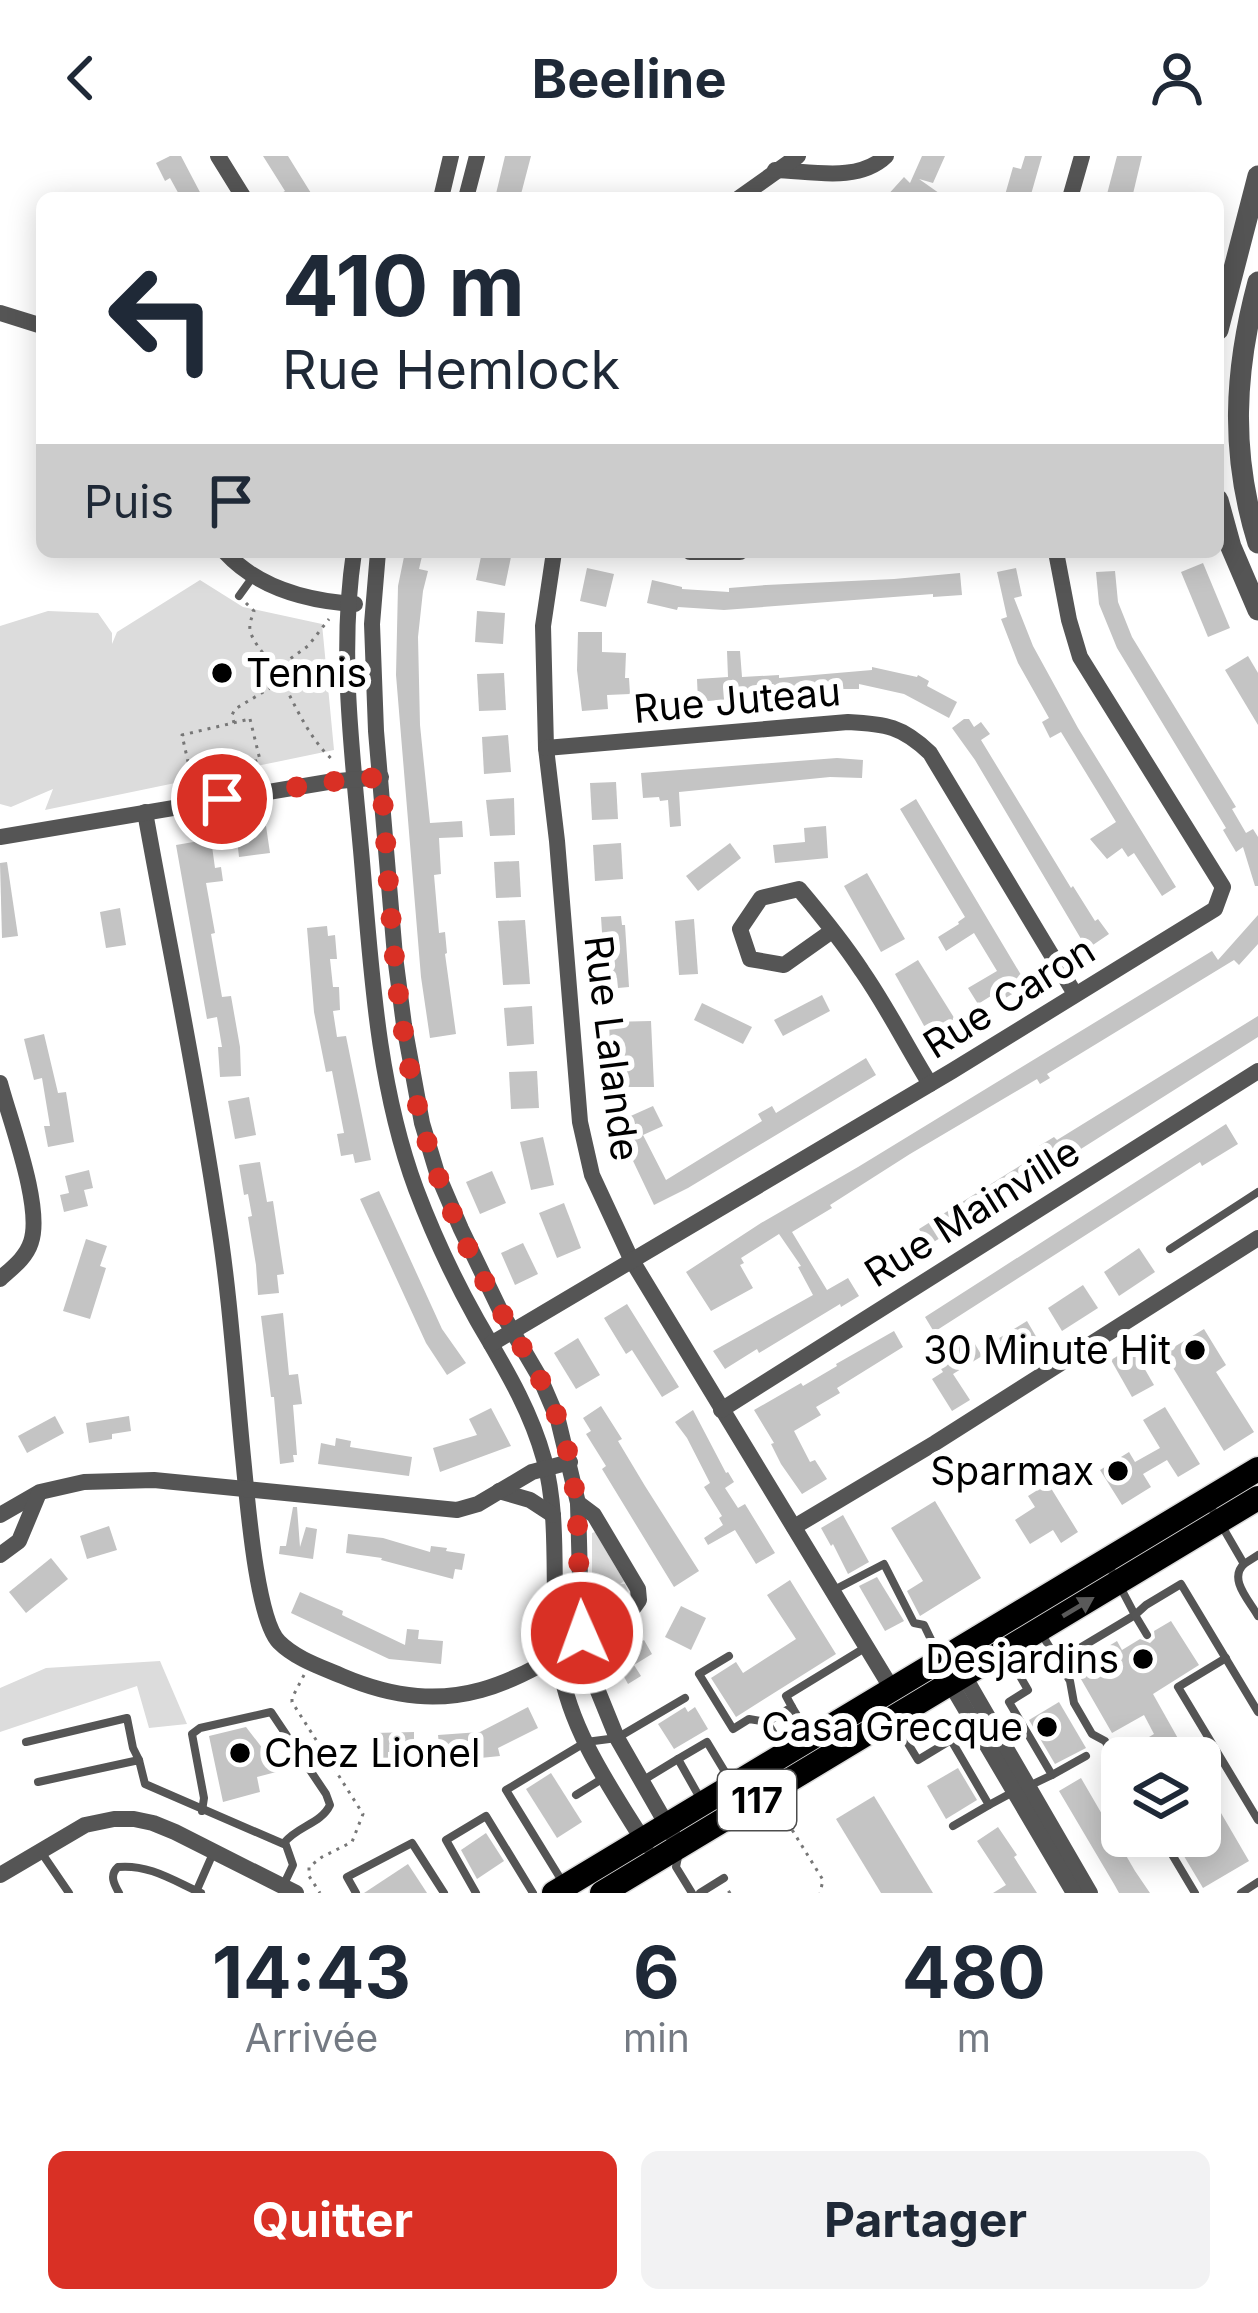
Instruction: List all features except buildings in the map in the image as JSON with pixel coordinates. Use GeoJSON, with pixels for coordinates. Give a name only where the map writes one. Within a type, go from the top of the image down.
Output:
{"type":"FeatureCollection","features":[{"type":"Feature","properties":{"kind":"main road","name":"117"},"geometry":{"type":"LineString","coordinates":[[818,1749],[892,1689],[1034,1619],[1213,1511],[1258,1469]]}},
{"type":"Feature","properties":{"kind":"main road","name":"117"},"geometry":{"type":"LineString","coordinates":[[1213,1511],[1258,1498]]}},
{"type":"Feature","properties":{"kind":"main road","name":"117"},"geometry":{"type":"LineString","coordinates":[[602,1893],[709,1814],[818,1749],[892,1718],[948,1665],[1005,1651],[1034,1619]]}},
{"type":"Feature","properties":{"kind":"main road","name":"117"},"geometry":{"type":"LineString","coordinates":[[563,1891],[664,1848]]}},
{"type":"Feature","properties":{"kind":"street"},"geometry":{"type":"LineString","coordinates":[[218,156],[240,192]]}},
{"type":"Feature","properties":{"kind":"street"},"geometry":{"type":"LineString","coordinates":[[443,192],[452,156]]}},
{"type":"Feature","properties":{"kind":"street"},"geometry":{"type":"LineString","coordinates":[[468,192],[477,156]]}},
{"type":"Feature","properties":{"kind":"street"},"geometry":{"type":"LineString","coordinates":[[747,192],[797,156]]}},
{"type":"Feature","properties":{"kind":"street"},"geometry":{"type":"LineString","coordinates":[[775,170],[856,173],[886,156]]}},
{"type":"Feature","properties":{"kind":"street"},"geometry":{"type":"LineString","coordinates":[[1072,192],[1082,156]]}},
{"type":"Feature","properties":{"kind":"street"},"geometry":{"type":"LineString","coordinates":[[1224,307],[1258,176]]}},
{"type":"Feature","properties":{"kind":"street"},"geometry":{"type":"LineString","coordinates":[[1258,282],[1243,342],[1237,435],[1258,543]]}},
{"type":"Feature","properties":{"kind":"street"},"geometry":{"type":"LineString","coordinates":[[0,313],[36,324]]}},
{"type":"Feature","properties":{"kind":"street"},"geometry":{"type":"LineString","coordinates":[[1224,505],[1247,503]]}},
{"type":"Feature","properties":{"kind":"street"},"geometry":{"type":"LineString","coordinates":[[1224,524],[1258,610]]}},
{"type":"Feature","properties":{"kind":"street"},"geometry":{"type":"LineString","coordinates":[[232,558],[253,576],[296,594],[373,605]]}},
{"type":"Feature","properties":{"kind":"street"},"geometry":{"type":"LineString","coordinates":[[353,558],[347,678],[355,780],[376,1011],[400,1135],[428,1218],[529,1414],[546,1467],[553,1515],[559,1654],[567,1693],[605,1777],[664,1848]]}},
{"type":"Feature","properties":{"kind":"street"},"geometry":{"type":"LineString","coordinates":[[378,558],[373,682],[402,1014],[422,1123],[437,1173],[493,1296],[548,1393],[571,1462],[578,1502],[583,1639],[596,1689],[640,1781],[664,1848]]}},
{"type":"Feature","properties":{"kind":"street","name":"Rue Lalande"},"geometry":{"type":"LineString","coordinates":[[553,558],[543,626],[546,748],[580,1122],[592,1175],[631,1259],[892,1689]]}},
{"type":"Feature","properties":{"kind":"street","name":"Rue Caron"},"geometry":{"type":"LineString","coordinates":[[491,1343],[1215,909],[1223,887],[1080,657],[1057,558]]}},
{"type":"Feature","properties":{"kind":"street","name":"Rue Juteau"},"geometry":{"type":"LineString","coordinates":[[546,748],[848,722],[885,724],[911,735],[930,753],[1075,994]]}},
{"type":"Feature","properties":{"kind":"street"},"geometry":{"type":"LineString","coordinates":[[0,837],[381,777]]}},
{"type":"Feature","properties":{"kind":"street"},"geometry":{"type":"LineString","coordinates":[[145,812],[218,1216],[247,1489],[265,1617],[277,1641],[310,1663],[372,1689],[438,1698],[479,1692],[509,1681],[639,1600],[638,1589],[594,1515],[578,1502]]}},
{"type":"Feature","properties":{"kind":"street"},"geometry":{"type":"LineString","coordinates":[[832,931],[784,965],[750,959],[740,929],[760,898],[800,889],[832,931],[862,971],[930,1084]]}},
{"type":"Feature","properties":{"kind":"street","name":"Rue Mainville"},"geometry":{"type":"LineString","coordinates":[[721,1410],[1258,1070]]}},
{"type":"Feature","properties":{"kind":"street"},"geometry":{"type":"LineString","coordinates":[[0,1083],[34,1210],[32,1241],[21,1260],[0,1279]]}},
{"type":"Feature","properties":{"kind":"street"},"geometry":{"type":"LineString","coordinates":[[794,1527],[1258,1238]]}},
{"type":"Feature","properties":{"kind":"street"},"geometry":{"type":"LineString","coordinates":[[0,1515],[40,1492],[84,1482],[154,1480],[458,1510],[478,1504],[532,1472],[571,1462]]}},
{"type":"Feature","properties":{"kind":"street"},"geometry":{"type":"LineString","coordinates":[[499,1491],[530,1500],[553,1515]]}},
{"type":"Feature","properties":{"kind":"street"},"geometry":{"type":"LineString","coordinates":[[0,1555],[19,1541],[40,1492]]}},
{"type":"Feature","properties":{"kind":"street"},"geometry":{"type":"LineString","coordinates":[[948,1665],[1073,1893]]}},
{"type":"Feature","properties":{"kind":"street"},"geometry":{"type":"LineString","coordinates":[[1020,1790],[1090,1893]]}},
{"type":"Feature","properties":{"kind":"street"},"geometry":{"type":"LineString","coordinates":[[0,1875],[85,1825],[124,1819],[162,1826],[290,1889]]}},
{"type":"Feature","properties":{"kind":"lane"},"geometry":{"type":"LineString","coordinates":[[239,596],[253,576]]}},
{"type":"Feature","properties":{"kind":"lane"},"geometry":{"type":"LineString","coordinates":[[1170,1249],[1258,1192]]}},
{"type":"Feature","properties":{"kind":"lane"},"geometry":{"type":"LineString","coordinates":[[1213,1511],[1244,1564]]}},
{"type":"Feature","properties":{"kind":"lane"},"geometry":{"type":"LineString","coordinates":[[1258,1555],[1238,1570],[1237,1578],[1258,1616]]}},
{"type":"Feature","properties":{"kind":"lane"},"geometry":{"type":"LineString","coordinates":[[833,1591],[884,1564],[914,1623],[924,1625],[948,1665]]}},
{"type":"Feature","properties":{"kind":"lane"},"geometry":{"type":"LineString","coordinates":[[1113,1572],[1147,1635]]}},
{"type":"Feature","properties":{"kind":"lane"},"geometry":{"type":"LineString","coordinates":[[1058,1661],[1180,1584],[1258,1712]]}},
{"type":"Feature","properties":{"kind":"lane"},"geometry":{"type":"LineString","coordinates":[[1034,1619],[1070,1682],[1074,1703],[1092,1734],[1101,1739]]}},
{"type":"Feature","properties":{"kind":"lane"},"geometry":{"type":"LineString","coordinates":[[818,1749],[786,1696],[866,1646]]}},
{"type":"Feature","properties":{"kind":"lane"},"geometry":{"type":"LineString","coordinates":[[1005,1651],[1028,1690],[1009,1702],[1052,1775]]}},
{"type":"Feature","properties":{"kind":"lane"},"geometry":{"type":"LineString","coordinates":[[729,1656],[699,1674],[733,1729],[749,1719],[767,1722],[792,1708]]}},
{"type":"Feature","properties":{"kind":"lane"},"geometry":{"type":"LineString","coordinates":[[1226,1658],[1176,1684],[1258,1820]]}},
{"type":"Feature","properties":{"kind":"lane"},"geometry":{"type":"LineString","coordinates":[[563,1891],[506,1790],[586,1742],[617,1738],[685,1698]]}},
{"type":"Feature","properties":{"kind":"lane"},"geometry":{"type":"LineString","coordinates":[[202,1811],[204,1798],[192,1734],[200,1727],[271,1712],[330,1805],[323,1816],[296,1830],[284,1843]]}},
{"type":"Feature","properties":{"kind":"lane"},"geometry":{"type":"LineString","coordinates":[[26,1742],[127,1718],[145,1784],[284,1843],[293,1865],[290,1889]]}},
{"type":"Feature","properties":{"kind":"lane"},"geometry":{"type":"LineString","coordinates":[[892,1718],[918,1760],[951,1741],[989,1804]]}},
{"type":"Feature","properties":{"kind":"lane"},"geometry":{"type":"LineString","coordinates":[[767,1722],[792,1764]]}},
{"type":"Feature","properties":{"kind":"lane"},"geometry":{"type":"LineString","coordinates":[[640,1781],[707,1742],[740,1796]]}},
{"type":"Feature","properties":{"kind":"lane"},"geometry":{"type":"LineString","coordinates":[[953,1826],[1086,1756]]}},
{"type":"Feature","properties":{"kind":"lane"},"geometry":{"type":"LineString","coordinates":[[678,1759],[709,1814]]}},
{"type":"Feature","properties":{"kind":"lane"},"geometry":{"type":"LineString","coordinates":[[38,1782],[139,1760]]}},
{"type":"Feature","properties":{"kind":"lane"},"geometry":{"type":"LineString","coordinates":[[576,1795],[605,1777]]}},
{"type":"Feature","properties":{"kind":"lane"},"geometry":{"type":"LineString","coordinates":[[476,1893],[446,1840],[486,1816],[533,1893]]}},
{"type":"Feature","properties":{"kind":"lane"},"geometry":{"type":"LineString","coordinates":[[356,1893],[347,1877],[412,1843],[443,1893]]}},
{"type":"Feature","properties":{"kind":"lane"},"geometry":{"type":"LineString","coordinates":[[664,1848],[696,1893],[724,1878]]}},
{"type":"Feature","properties":{"kind":"lane"},"geometry":{"type":"LineString","coordinates":[[40,1850],[69,1893]]}},
{"type":"Feature","properties":{"kind":"lane"},"geometry":{"type":"LineString","coordinates":[[119,1893],[114,1872],[129,1866],[148,1869],[197,1892],[214,1851]]}},
{"type":"Feature","properties":{"kind":"lane"},"geometry":{"type":"LineString","coordinates":[[1174,1857],[1195,1893]]}},
{"type":"Feature","properties":{"kind":"lane"},"geometry":{"type":"LineString","coordinates":[[1240,1893],[1258,1882]]}},
{"type":"Feature","properties":{"kind":"path"},"geometry":{"type":"LineString","coordinates":[[243,632],[250,627],[254,611]]}},
{"type":"Feature","properties":{"kind":"path"},"geometry":{"type":"LineString","coordinates":[[275,669],[308,646],[330,617]]}},
{"type":"Feature","properties":{"kind":"path"},"geometry":{"type":"LineString","coordinates":[[250,627],[324,751],[337,763]]}},
{"type":"Feature","properties":{"kind":"path"},"geometry":{"type":"LineString","coordinates":[[262,649],[269,644]]}},
{"type":"Feature","properties":{"kind":"path"},"geometry":{"type":"LineString","coordinates":[[233,723],[235,709],[282,681]]}},
{"type":"Feature","properties":{"kind":"path"},"geometry":{"type":"LineString","coordinates":[[250,719],[260,760],[191,775],[182,735],[233,723],[250,719]]}},
{"type":"Feature","properties":{"kind":"path"},"geometry":{"type":"LineString","coordinates":[[252,726],[263,723]]}},
{"type":"Feature","properties":{"kind":"path"},"geometry":{"type":"LineString","coordinates":[[777,1805],[823,1880],[820,1893]]}},
{"type":"Feature","properties":{"kind":"path"},"geometry":{"type":"LineString","coordinates":[[308,1874],[320,1893]]}},
{"type":"Feature","properties":{"kind":"shaded area"},"geometry":{"type":"Polygon","coordinates":[[[200,580],[243,607],[322,624],[334,750],[45,810],[53,789],[11,807],[0,804],[0,626],[48,611],[98,613],[112,633],[112,644],[117,632],[200,580]]]}},
{"type":"Feature","properties":{"kind":"shaded area"},"geometry":{"type":"Polygon","coordinates":[[[595,1532],[628,1592],[622,1606],[596,1622],[592,1618],[595,1532]]]}},
{"type":"Feature","properties":{"kind":"shaded area"},"geometry":{"type":"Polygon","coordinates":[[[160,1661],[187,1724],[149,1728],[137,1686],[0,1732],[0,1688],[46,1668],[160,1661]]]}},
{"type":"Feature","properties":{"kind":"place","name":"Tennis"},"geometry":{"type":"Point","coordinates":[222,673]}},
{"type":"Feature","properties":{"kind":"place","name":"30 Minute Hit"},"geometry":{"type":"Point","coordinates":[1195,1350]}},
{"type":"Feature","properties":{"kind":"place","name":"Sparmax"},"geometry":{"type":"Point","coordinates":[1118,1471]}},
{"type":"Feature","properties":{"kind":"place","name":"Desjardins"},"geometry":{"type":"Point","coordinates":[1143,1659]}},
{"type":"Feature","properties":{"kind":"place","name":"Casa Grecque"},"geometry":{"type":"Point","coordinates":[1047,1727]}},
{"type":"Feature","properties":{"kind":"place","name":"Chez Lionel"},"geometry":{"type":"Point","coordinates":[240,1753]}},
{"type":"Feature","properties":{"kind":"route"},"geometry":{"type":"LineString","coordinates":[[222,799],[381,777],[402,1014],[422,1123],[462,1232],[561,1426],[578,1502],[582,1633]]}}]}
